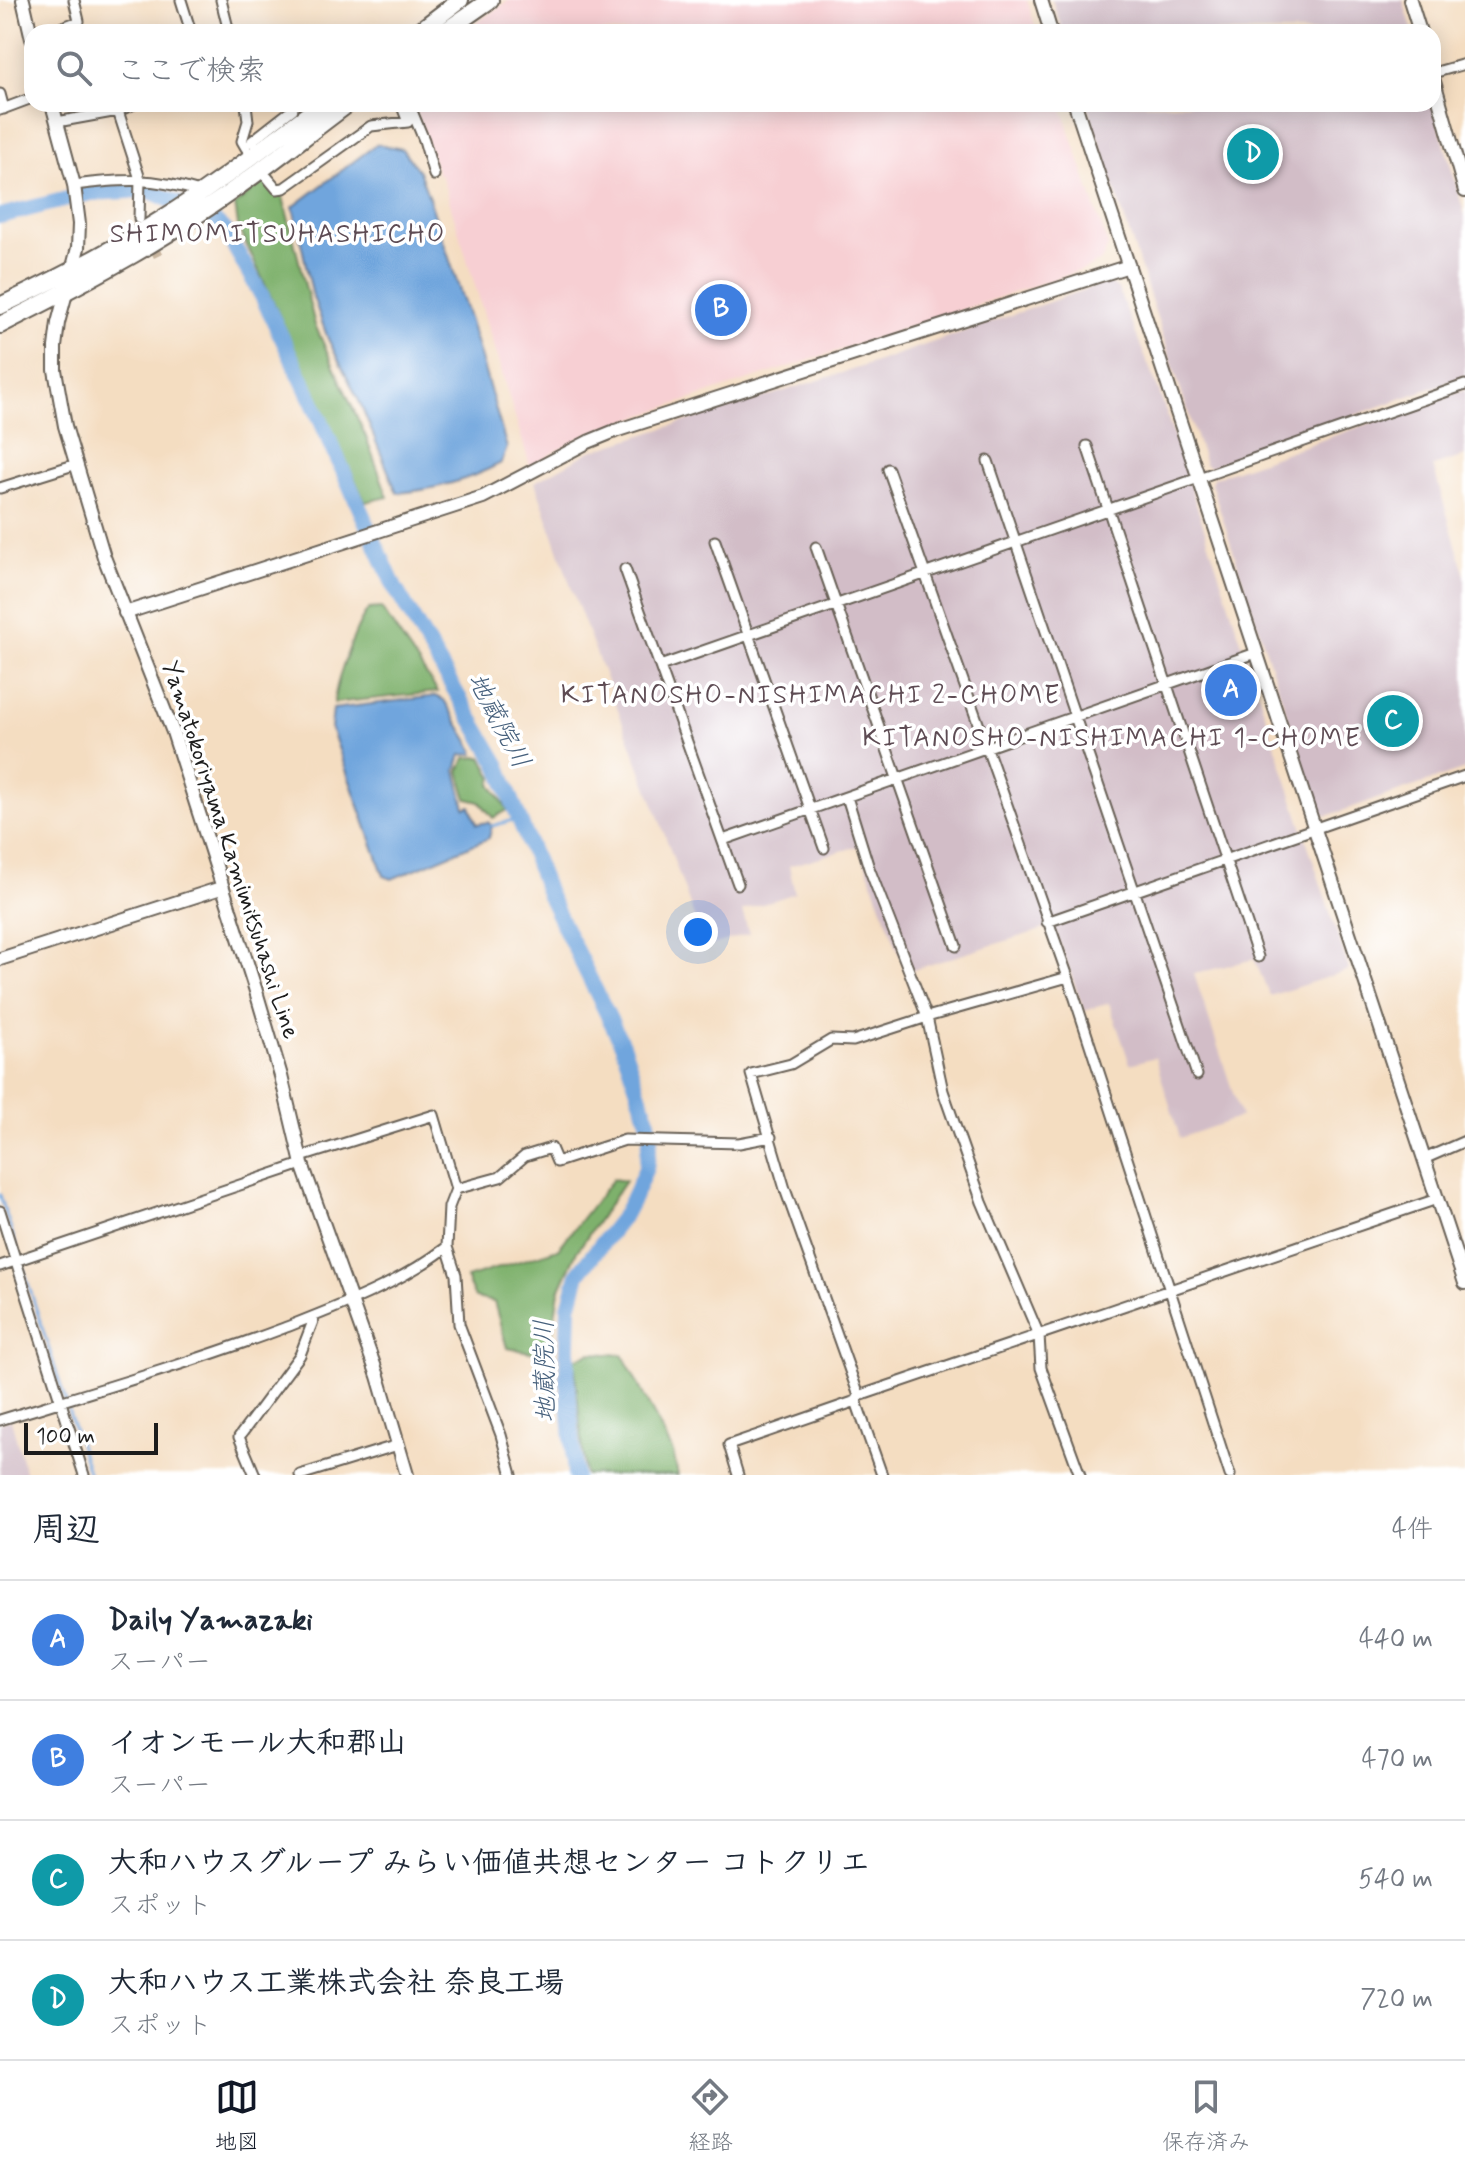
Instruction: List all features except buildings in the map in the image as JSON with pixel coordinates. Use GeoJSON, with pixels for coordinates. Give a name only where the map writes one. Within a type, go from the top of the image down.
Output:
{"type":"FeatureCollection","features":[{"type":"Feature","properties":{"kind":"highway"},"geometry":{"type":"LineString","coordinates":[[428,24],[460,0]]}},
{"type":"Feature","properties":{"kind":"highway"},"geometry":{"type":"LineString","coordinates":[[456,24],[490,0]]}},
{"type":"Feature","properties":{"kind":"highway"},"geometry":{"type":"LineString","coordinates":[[0,325],[180,227],[252,149],[310,112]]}},
{"type":"Feature","properties":{"kind":"highway"},"geometry":{"type":"LineString","coordinates":[[0,306],[72,272],[203,199],[336,112]]}},
{"type":"Feature","properties":{"kind":"street"},"geometry":{"type":"LineString","coordinates":[[23,0],[29,24]]}},
{"type":"Feature","properties":{"kind":"street"},"geometry":{"type":"LineString","coordinates":[[71,24],[79,21],[74,0]]}},
{"type":"Feature","properties":{"kind":"street"},"geometry":{"type":"LineString","coordinates":[[181,0],[188,24]]}},
{"type":"Feature","properties":{"kind":"street"},"geometry":{"type":"LineString","coordinates":[[221,0],[227,24]]}},
{"type":"Feature","properties":{"kind":"street"},"geometry":{"type":"LineString","coordinates":[[1041,0],[1048,24]]}},
{"type":"Feature","properties":{"kind":"street"},"geometry":{"type":"LineString","coordinates":[[1410,0],[1418,24]]}},
{"type":"Feature","properties":{"kind":"street"},"geometry":{"type":"LineString","coordinates":[[1441,73],[1465,64]]}},
{"type":"Feature","properties":{"kind":"street"},"geometry":{"type":"LineString","coordinates":[[0,94],[2,110],[24,101]]}},
{"type":"Feature","properties":{"kind":"street"},"geometry":{"type":"LineString","coordinates":[[1441,105],[1465,191]]}},
{"type":"Feature","properties":{"kind":"street","name":"Yamatokoriyama Kamimitsuhashi Line"},"geometry":{"type":"LineString","coordinates":[[54,112],[74,186],[78,248],[56,335],[55,370],[59,399],[104,557],[173,732],[273,1049],[301,1160],[378,1376],[407,1475]]}},
{"type":"Feature","properties":{"kind":"street"},"geometry":{"type":"LineString","coordinates":[[57,122],[112,112]]}},
{"type":"Feature","properties":{"kind":"street"},"geometry":{"type":"LineString","coordinates":[[118,112],[140,186],[139,219]]}},
{"type":"Feature","properties":{"kind":"street"},"geometry":{"type":"LineString","coordinates":[[247,112],[248,121],[242,141],[252,149]]}},
{"type":"Feature","properties":{"kind":"street"},"geometry":{"type":"LineString","coordinates":[[252,149],[252,141],[289,112]]}},
{"type":"Feature","properties":{"kind":"street"},"geometry":{"type":"LineString","coordinates":[[267,177],[277,189],[284,188],[371,126],[408,122],[404,112]]}},
{"type":"Feature","properties":{"kind":"street"},"geometry":{"type":"LineString","coordinates":[[412,112],[434,175]]}},
{"type":"Feature","properties":{"kind":"street"},"geometry":{"type":"LineString","coordinates":[[1078,112],[1465,1283]]}},
{"type":"Feature","properties":{"kind":"street"},"geometry":{"type":"LineString","coordinates":[[74,186],[140,186],[160,181],[203,199]]}},
{"type":"Feature","properties":{"kind":"street"},"geometry":{"type":"LineString","coordinates":[[125,613],[483,497],[615,431],[1129,266]]}},
{"type":"Feature","properties":{"kind":"street"},"geometry":{"type":"LineString","coordinates":[[660,666],[1465,385]]}},
{"type":"Feature","properties":{"kind":"street"},"geometry":{"type":"LineString","coordinates":[[1087,446],[1223,860],[1258,957]]}},
{"type":"Feature","properties":{"kind":"street"},"geometry":{"type":"LineString","coordinates":[[988,461],[1197,1075]]}},
{"type":"Feature","properties":{"kind":"street"},"geometry":{"type":"LineString","coordinates":[[0,488],[77,464]]}},
{"type":"Feature","properties":{"kind":"street"},"geometry":{"type":"LineString","coordinates":[[888,469],[1068,977],[1230,1475]]}},
{"type":"Feature","properties":{"kind":"street"},"geometry":{"type":"LineString","coordinates":[[715,541],[824,848]]}},
{"type":"Feature","properties":{"kind":"street"},"geometry":{"type":"LineString","coordinates":[[816,547],[956,946]]}},
{"type":"Feature","properties":{"kind":"street"},"geometry":{"type":"LineString","coordinates":[[625,569],[738,884]]}},
{"type":"Feature","properties":{"kind":"street"},"geometry":{"type":"LineString","coordinates":[[723,840],[1256,653]]}},
{"type":"Feature","properties":{"kind":"street"},"geometry":{"type":"LineString","coordinates":[[1047,922],[1465,776]]}},
{"type":"Feature","properties":{"kind":"street"},"geometry":{"type":"LineString","coordinates":[[847,797],[869,868],[927,1017],[943,1091],[982,1202],[1039,1335],[1041,1368],[1080,1475]]}},
{"type":"Feature","properties":{"kind":"street"},"geometry":{"type":"LineString","coordinates":[[0,959],[221,888]]}},
{"type":"Feature","properties":{"kind":"street"},"geometry":{"type":"LineString","coordinates":[[882,1475],[785,1189],[751,1074],[791,1064],[831,1040],[853,1041],[1068,977]]}},
{"type":"Feature","properties":{"kind":"street"},"geometry":{"type":"LineString","coordinates":[[0,1266],[434,1115],[456,1189],[449,1207],[447,1247],[456,1275],[459,1324],[501,1435],[512,1475]]}},
{"type":"Feature","properties":{"kind":"street"},"geometry":{"type":"LineString","coordinates":[[456,1189],[500,1177],[525,1156],[551,1148],[557,1162],[625,1140],[739,1143],[771,1137]]}},
{"type":"Feature","properties":{"kind":"street"},"geometry":{"type":"LineString","coordinates":[[1424,1159],[1465,1141]]}},
{"type":"Feature","properties":{"kind":"street"},"geometry":{"type":"LineString","coordinates":[[738,1475],[729,1445],[1437,1199]]}},
{"type":"Feature","properties":{"kind":"street"},"geometry":{"type":"LineString","coordinates":[[0,1211],[20,1259],[84,1475]]}},
{"type":"Feature","properties":{"kind":"street"},"geometry":{"type":"LineString","coordinates":[[0,1420],[209,1356],[350,1303],[426,1263],[447,1247]]}},
{"type":"Feature","properties":{"kind":"street"},"geometry":{"type":"LineString","coordinates":[[255,1475],[239,1437],[300,1355],[315,1316]]}},
{"type":"Feature","properties":{"kind":"street"},"geometry":{"type":"LineString","coordinates":[[300,1475],[398,1445]]}},
{"type":"Feature","properties":{"kind":"shaded area"},"geometry":{"type":"Polygon","coordinates":[[[509,0],[1027,0],[1034,24],[474,24],[509,0]]]}},
{"type":"Feature","properties":{"kind":"shaded area"},"geometry":{"type":"Polygon","coordinates":[[[1052,0],[1403,0],[1410,24],[1060,24],[1052,0]]]}},
{"type":"Feature","properties":{"kind":"shaded area"},"geometry":{"type":"Polygon","coordinates":[[[417,112],[1064,112],[1108,246],[1101,261],[1085,269],[586,434],[530,466],[441,174],[438,174],[417,112]]]}},
{"type":"Feature","properties":{"kind":"shaded area"},"geometry":{"type":"Polygon","coordinates":[[[1090,112],[1435,112],[1465,216],[1465,376],[1210,467],[1205,464],[1090,112]]]}},
{"type":"Feature","properties":{"kind":"shaded area"},"geometry":{"type":"Polygon","coordinates":[[[1107,282],[1118,289],[1160,394],[1349,970],[1270,996],[1254,959],[1194,974],[1241,1117],[1180,1138],[1155,1057],[1130,1064],[1109,1003],[1084,1011],[1054,926],[906,972],[859,846],[789,866],[795,893],[742,911],[749,934],[705,947],[535,482],[591,451],[861,367],[1107,282]]]}},
{"type":"Feature","properties":{"kind":"shaded area"},"geometry":{"type":"Polygon","coordinates":[[[1465,390],[1465,456],[1433,466],[1465,576],[1465,769],[1327,816],[1319,812],[1211,483],[1213,478],[1465,390]]]}},
{"type":"Feature","properties":{"kind":"shaded area"},"geometry":{"type":"Polygon","coordinates":[[[11,1419],[26,1475],[0,1475],[0,1423],[11,1419]]]}},
{"type":"Feature","properties":{"kind":"green space"},"geometry":{"type":"Polygon","coordinates":[[[263,182],[281,189],[315,325],[366,437],[388,497],[365,502],[238,226],[235,205],[263,182]]]}},
{"type":"Feature","properties":{"kind":"green space"},"geometry":{"type":"Polygon","coordinates":[[[381,608],[438,692],[334,703],[342,669],[358,627],[369,609],[381,608]]]}},
{"type":"Feature","properties":{"kind":"green space"},"geometry":{"type":"Polygon","coordinates":[[[482,757],[493,778],[491,784],[508,810],[493,818],[480,802],[467,799],[459,771],[466,758],[482,757]]]}},
{"type":"Feature","properties":{"kind":"green space"},"geometry":{"type":"Polygon","coordinates":[[[613,1179],[625,1181],[576,1253],[559,1291],[549,1355],[507,1348],[494,1302],[475,1298],[466,1278],[558,1249],[613,1179]]]}},
{"type":"Feature","properties":{"kind":"green space"},"geometry":{"type":"Polygon","coordinates":[[[591,1353],[623,1355],[673,1452],[678,1475],[585,1475],[574,1359],[591,1353]]]}},
{"type":"Feature","properties":{"kind":"water"},"geometry":{"type":"Polygon","coordinates":[[[377,144],[402,149],[419,171],[470,321],[507,448],[501,463],[476,475],[438,487],[397,493],[361,405],[328,339],[313,297],[293,207],[377,144]]]}},
{"type":"Feature","properties":{"kind":"water"},"geometry":{"type":"Polygon","coordinates":[[[436,696],[444,700],[474,750],[474,754],[461,755],[456,770],[465,808],[470,806],[477,824],[488,822],[492,826],[489,838],[392,879],[384,876],[331,728],[333,709],[436,696]]]}},
{"type":"Feature","properties":{"kind":"waterway","name":"地蔵院川"},"geometry":{"type":"LineString","coordinates":[[0,216],[91,193],[148,190],[210,218],[225,230],[262,296],[313,403],[395,588],[498,764],[549,896],[622,1044],[651,1134],[646,1168],[636,1192],[624,1215],[578,1274],[569,1307],[567,1377],[575,1475]]}},
{"type":"Feature","properties":{"kind":"waterway"},"geometry":{"type":"LineString","coordinates":[[492,826],[520,818]]}},
{"type":"Feature","properties":{"kind":"waterway"},"geometry":{"type":"LineString","coordinates":[[0,1195],[89,1475]]}},
{"type":"Feature","properties":{"kind":"tunnel"},"geometry":{"type":"LineString","coordinates":[[150,239],[158,256]]}},
{"type":"Feature","properties":{"kind":"place","name":"大和ハウス工業株式会社 奈良工場"},"geometry":{"type":"Point","coordinates":[1253,154]}},
{"type":"Feature","properties":{"kind":"place","name":"イオンモール大和郡山"},"geometry":{"type":"Point","coordinates":[721,310]}},
{"type":"Feature","properties":{"kind":"place","name":"Daily Yamazaki"},"geometry":{"type":"Point","coordinates":[1231,690]}},
{"type":"Feature","properties":{"kind":"place","name":"大和ハウスグループ みらい価値共想センター コトクリエ"},"geometry":{"type":"Point","coordinates":[1393,721]}},
{"type":"Feature","properties":{"kind":"district","name":"SHIMOMITSUHASHICHO"},"geometry":{"type":"Point","coordinates":[278,235]}},
{"type":"Feature","properties":{"kind":"district","name":"KITANOSHO-NISHIMACHI 2-CHOME"},"geometry":{"type":"Point","coordinates":[811,696]}},
{"type":"Feature","properties":{"kind":"district","name":"KITANOSHO-NISHIMACHI 1-CHOME"},"geometry":{"type":"Point","coordinates":[1112,739]}}]}
